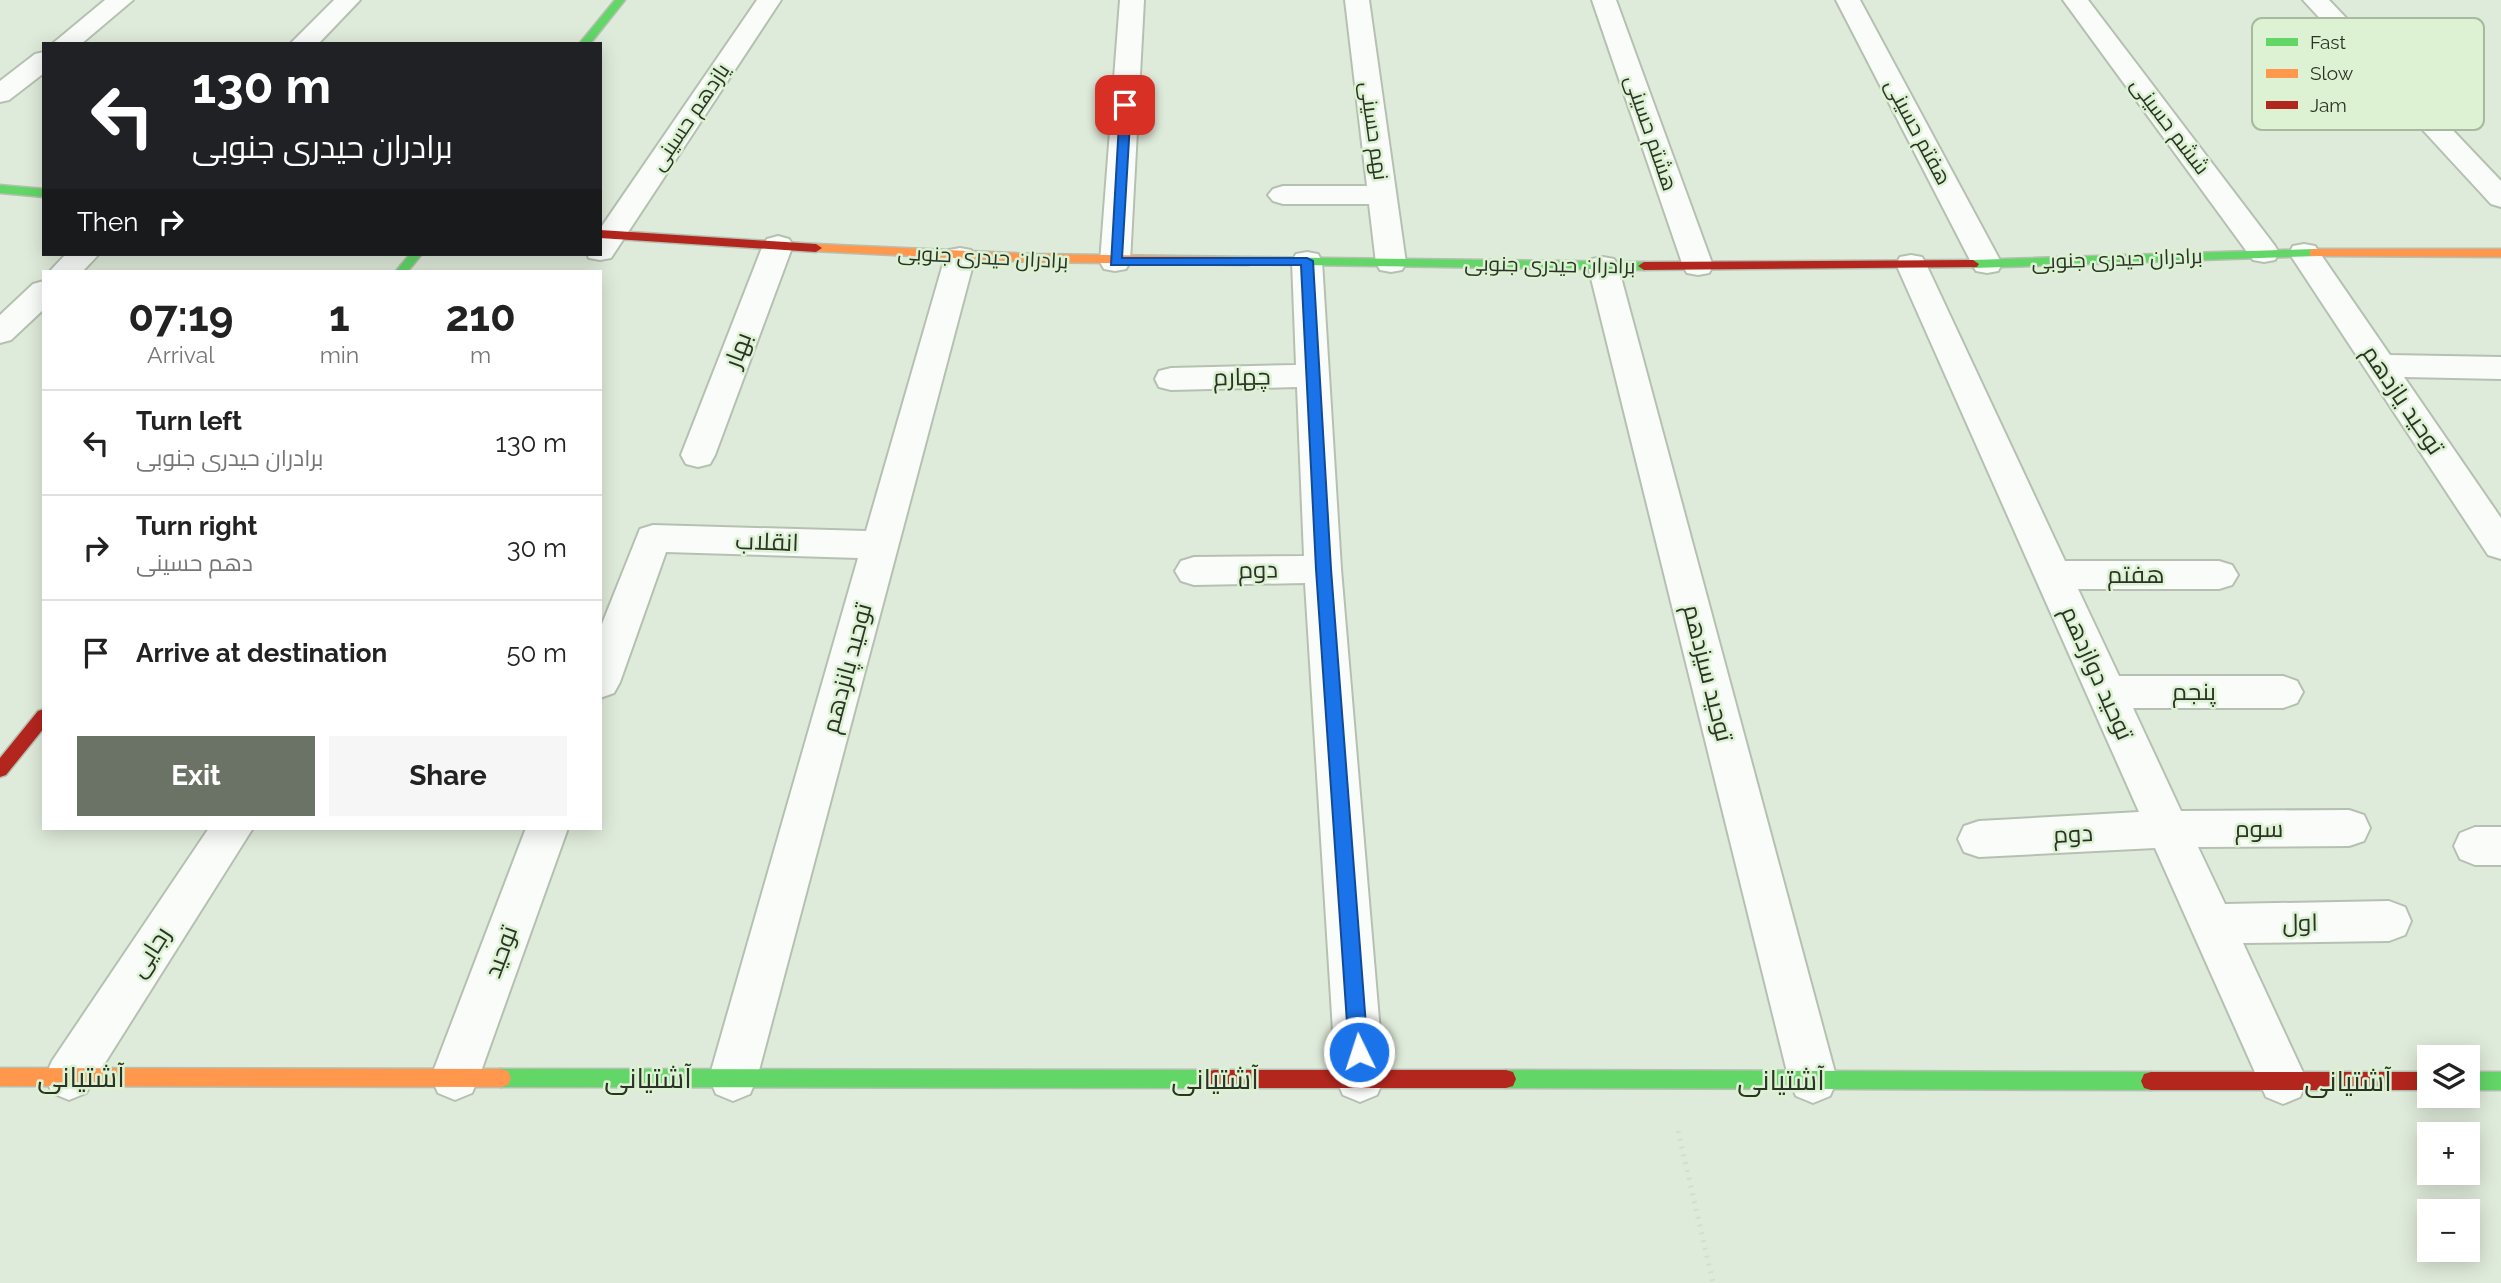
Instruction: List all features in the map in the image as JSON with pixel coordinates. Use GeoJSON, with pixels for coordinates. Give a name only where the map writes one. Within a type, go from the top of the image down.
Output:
{"type":"FeatureCollection","features":[{"type":"Feature","properties":{"kind":"street"},"geometry":{"type":"LineString","coordinates":[[68,42],[121,0]]}},
{"type":"Feature","properties":{"kind":"street"},"geometry":{"type":"LineString","coordinates":[[305,42],[348,0]]}},
{"type":"Feature","properties":{"kind":"street"},"geometry":{"type":"LineString","coordinates":[[586,42],[620,0]]}},
{"type":"Feature","properties":{"kind":"street","name":"یازدهم حسینی"},"geometry":{"type":"LineString","coordinates":[[602,243],[769,0]]}},
{"type":"Feature","properties":{"kind":"street"},"geometry":{"type":"LineString","coordinates":[[1115,262],[1132,0]]}},
{"type":"Feature","properties":{"kind":"street","name":"نهم حسینی"},"geometry":{"type":"LineString","coordinates":[[1357,0],[1391,263]]}},
{"type":"Feature","properties":{"kind":"street","name":"هشتم حسینی"},"geometry":{"type":"LineString","coordinates":[[1605,0],[1698,266]]}},
{"type":"Feature","properties":{"kind":"street","name":"هفتم حسینی"},"geometry":{"type":"LineString","coordinates":[[1848,0],[1987,264]]}},
{"type":"Feature","properties":{"kind":"street","name":"ششم حسینی"},"geometry":{"type":"LineString","coordinates":[[2075,0],[2264,253]]}},
{"type":"Feature","properties":{"kind":"street"},"geometry":{"type":"LineString","coordinates":[[2315,0],[2332,18]]}},
{"type":"Feature","properties":{"kind":"street"},"geometry":{"type":"LineString","coordinates":[[0,94],[42,62]]}},
{"type":"Feature","properties":{"kind":"street"},"geometry":{"type":"LineString","coordinates":[[2437,130],[2501,198]]}},
{"type":"Feature","properties":{"kind":"street"},"geometry":{"type":"LineString","coordinates":[[0,190],[42,193]]}},
{"type":"Feature","properties":{"kind":"street"},"geometry":{"type":"LineString","coordinates":[[1283,195],[1383,195]]}},
{"type":"Feature","properties":{"kind":"street","name":"برادران حیدری جنوبی"},"geometry":{"type":"LineString","coordinates":[[602,243],[778,245],[960,257],[1115,262],[1307,261],[1603,267],[1987,264],[2264,253],[2501,253]]}},
{"type":"Feature","properties":{"kind":"street","name":"بهار"},"geometry":{"type":"LineString","coordinates":[[698,455],[778,245]]}},
{"type":"Feature","properties":{"kind":"street","name":"توحید یازدهم"},"geometry":{"type":"LineString","coordinates":[[2304,253],[2380,366],[2490,512],[2501,546]]}},
{"type":"Feature","properties":{"kind":"street"},"geometry":{"type":"LineString","coordinates":[[66,270],[82,256]]}},
{"type":"Feature","properties":{"kind":"street"},"geometry":{"type":"LineString","coordinates":[[403,270],[414,256]]}},
{"type":"Feature","properties":{"kind":"street","name":"توحید پانزدهم"},"geometry":{"type":"LineString","coordinates":[[733,1078],[960,257]]}},
{"type":"Feature","properties":{"kind":"street"},"geometry":{"type":"LineString","coordinates":[[1307,261],[1323,569],[1360,1079]]}},
{"type":"Feature","properties":{"kind":"street","name":"توحید دوازدهم"},"geometry":{"type":"LineString","coordinates":[[1911,264],[2283,1081]]}},
{"type":"Feature","properties":{"kind":"street","name":"توحید سیزدهم"},"geometry":{"type":"LineString","coordinates":[[1603,267],[1813,1080]]}},
{"type":"Feature","properties":{"kind":"street"},"geometry":{"type":"LineString","coordinates":[[0,332],[42,293]]}},
{"type":"Feature","properties":{"kind":"street"},"geometry":{"type":"LineString","coordinates":[[2380,366],[2501,368]]}},
{"type":"Feature","properties":{"kind":"street","name":"چهارم"},"geometry":{"type":"LineString","coordinates":[[1171,379],[1312,376]]}},
{"type":"Feature","properties":{"kind":"street","name":"انقلاب"},"geometry":{"type":"LineString","coordinates":[[602,677],[653,538],[880,545]]}},
{"type":"Feature","properties":{"kind":"street","name":"دوم"},"geometry":{"type":"LineString","coordinates":[[1194,571],[1323,569]]}},
{"type":"Feature","properties":{"kind":"street","name":"هفتم"},"geometry":{"type":"LineString","coordinates":[[2053,575],[2219,575]]}},
{"type":"Feature","properties":{"kind":"street","name":"پنجم"},"geometry":{"type":"LineString","coordinates":[[2105,692],[2283,692]]}},
{"type":"Feature","properties":{"kind":"street"},"geometry":{"type":"LineString","coordinates":[[0,770],[42,718]]}},
{"type":"Feature","properties":{"kind":"street","name":"سوم"},"geometry":{"type":"LineString","coordinates":[[2168,830],[2349,828]]}},
{"type":"Feature","properties":{"kind":"street","name":"رجایی"},"geometry":{"type":"LineString","coordinates":[[69,1077],[231,830]]}},
{"type":"Feature","properties":{"kind":"street","name":"توحید"},"geometry":{"type":"LineString","coordinates":[[455,1077],[546,830]]}},
{"type":"Feature","properties":{"kind":"street","name":"دوم"},"geometry":{"type":"LineString","coordinates":[[1979,839],[2168,830]]}},
{"type":"Feature","properties":{"kind":"street","name":"اول"},"geometry":{"type":"LineString","coordinates":[[2211,924],[2389,921]]}},
{"type":"Feature","properties":{"kind":"street","name":"آشتیانی"},"geometry":{"type":"LineString","coordinates":[[0,1077],[2417,1081]]}},
{"type":"Feature","properties":{"kind":"street"},"geometry":{"type":"LineString","coordinates":[[2480,1081],[2501,1081]]}},
{"type":"Feature","properties":{"kind":"path"},"geometry":{"type":"LineString","coordinates":[[1666,1080],[1713,1283]]}},
{"type":"Feature","properties":{"kind":"traffic: fast"},"geometry":{"type":"LineString","coordinates":[[586,42],[620,0]]}},
{"type":"Feature","properties":{"kind":"traffic: fast"},"geometry":{"type":"LineString","coordinates":[[0,189],[42,193]]}},
{"type":"Feature","properties":{"kind":"traffic: fast"},"geometry":{"type":"LineString","coordinates":[[1973,264],[2314,253]]}},
{"type":"Feature","properties":{"kind":"traffic: fast"},"geometry":{"type":"LineString","coordinates":[[403,270],[414,256]]}},
{"type":"Feature","properties":{"kind":"traffic: fast"},"geometry":{"type":"LineString","coordinates":[[1248,261],[1644,266]]}},
{"type":"Feature","properties":{"kind":"traffic: fast"},"geometry":{"type":"LineString","coordinates":[[501,1078],[1214,1079]]}},
{"type":"Feature","properties":{"kind":"traffic: fast"},"geometry":{"type":"LineString","coordinates":[[1506,1079],[2151,1081]]}},
{"type":"Feature","properties":{"kind":"traffic: fast"},"geometry":{"type":"LineString","coordinates":[[2480,1081],[2501,1081]]}},
{"type":"Feature","properties":{"kind":"traffic: slow"},"geometry":{"type":"LineString","coordinates":[[816,248],[1032,258],[1248,261]]}},
{"type":"Feature","properties":{"kind":"traffic: slow"},"geometry":{"type":"LineString","coordinates":[[2314,253],[2501,253]]}},
{"type":"Feature","properties":{"kind":"traffic: slow"},"geometry":{"type":"LineString","coordinates":[[0,1077],[501,1078]]}},
{"type":"Feature","properties":{"kind":"traffic: jam"},"geometry":{"type":"LineString","coordinates":[[602,234],[816,248]]}},
{"type":"Feature","properties":{"kind":"traffic: jam"},"geometry":{"type":"LineString","coordinates":[[1644,266],[1973,264]]}},
{"type":"Feature","properties":{"kind":"traffic: jam"},"geometry":{"type":"LineString","coordinates":[[0,770],[42,718]]}},
{"type":"Feature","properties":{"kind":"traffic: jam"},"geometry":{"type":"LineString","coordinates":[[1214,1079],[1506,1079]]}},
{"type":"Feature","properties":{"kind":"traffic: jam"},"geometry":{"type":"LineString","coordinates":[[2151,1081],[2417,1081]]}},
{"type":"Feature","properties":{"kind":"route"},"geometry":{"type":"LineString","coordinates":[[1125,105],[1115,262],[1307,261],[1323,569],[1359,1052]]}}]}
